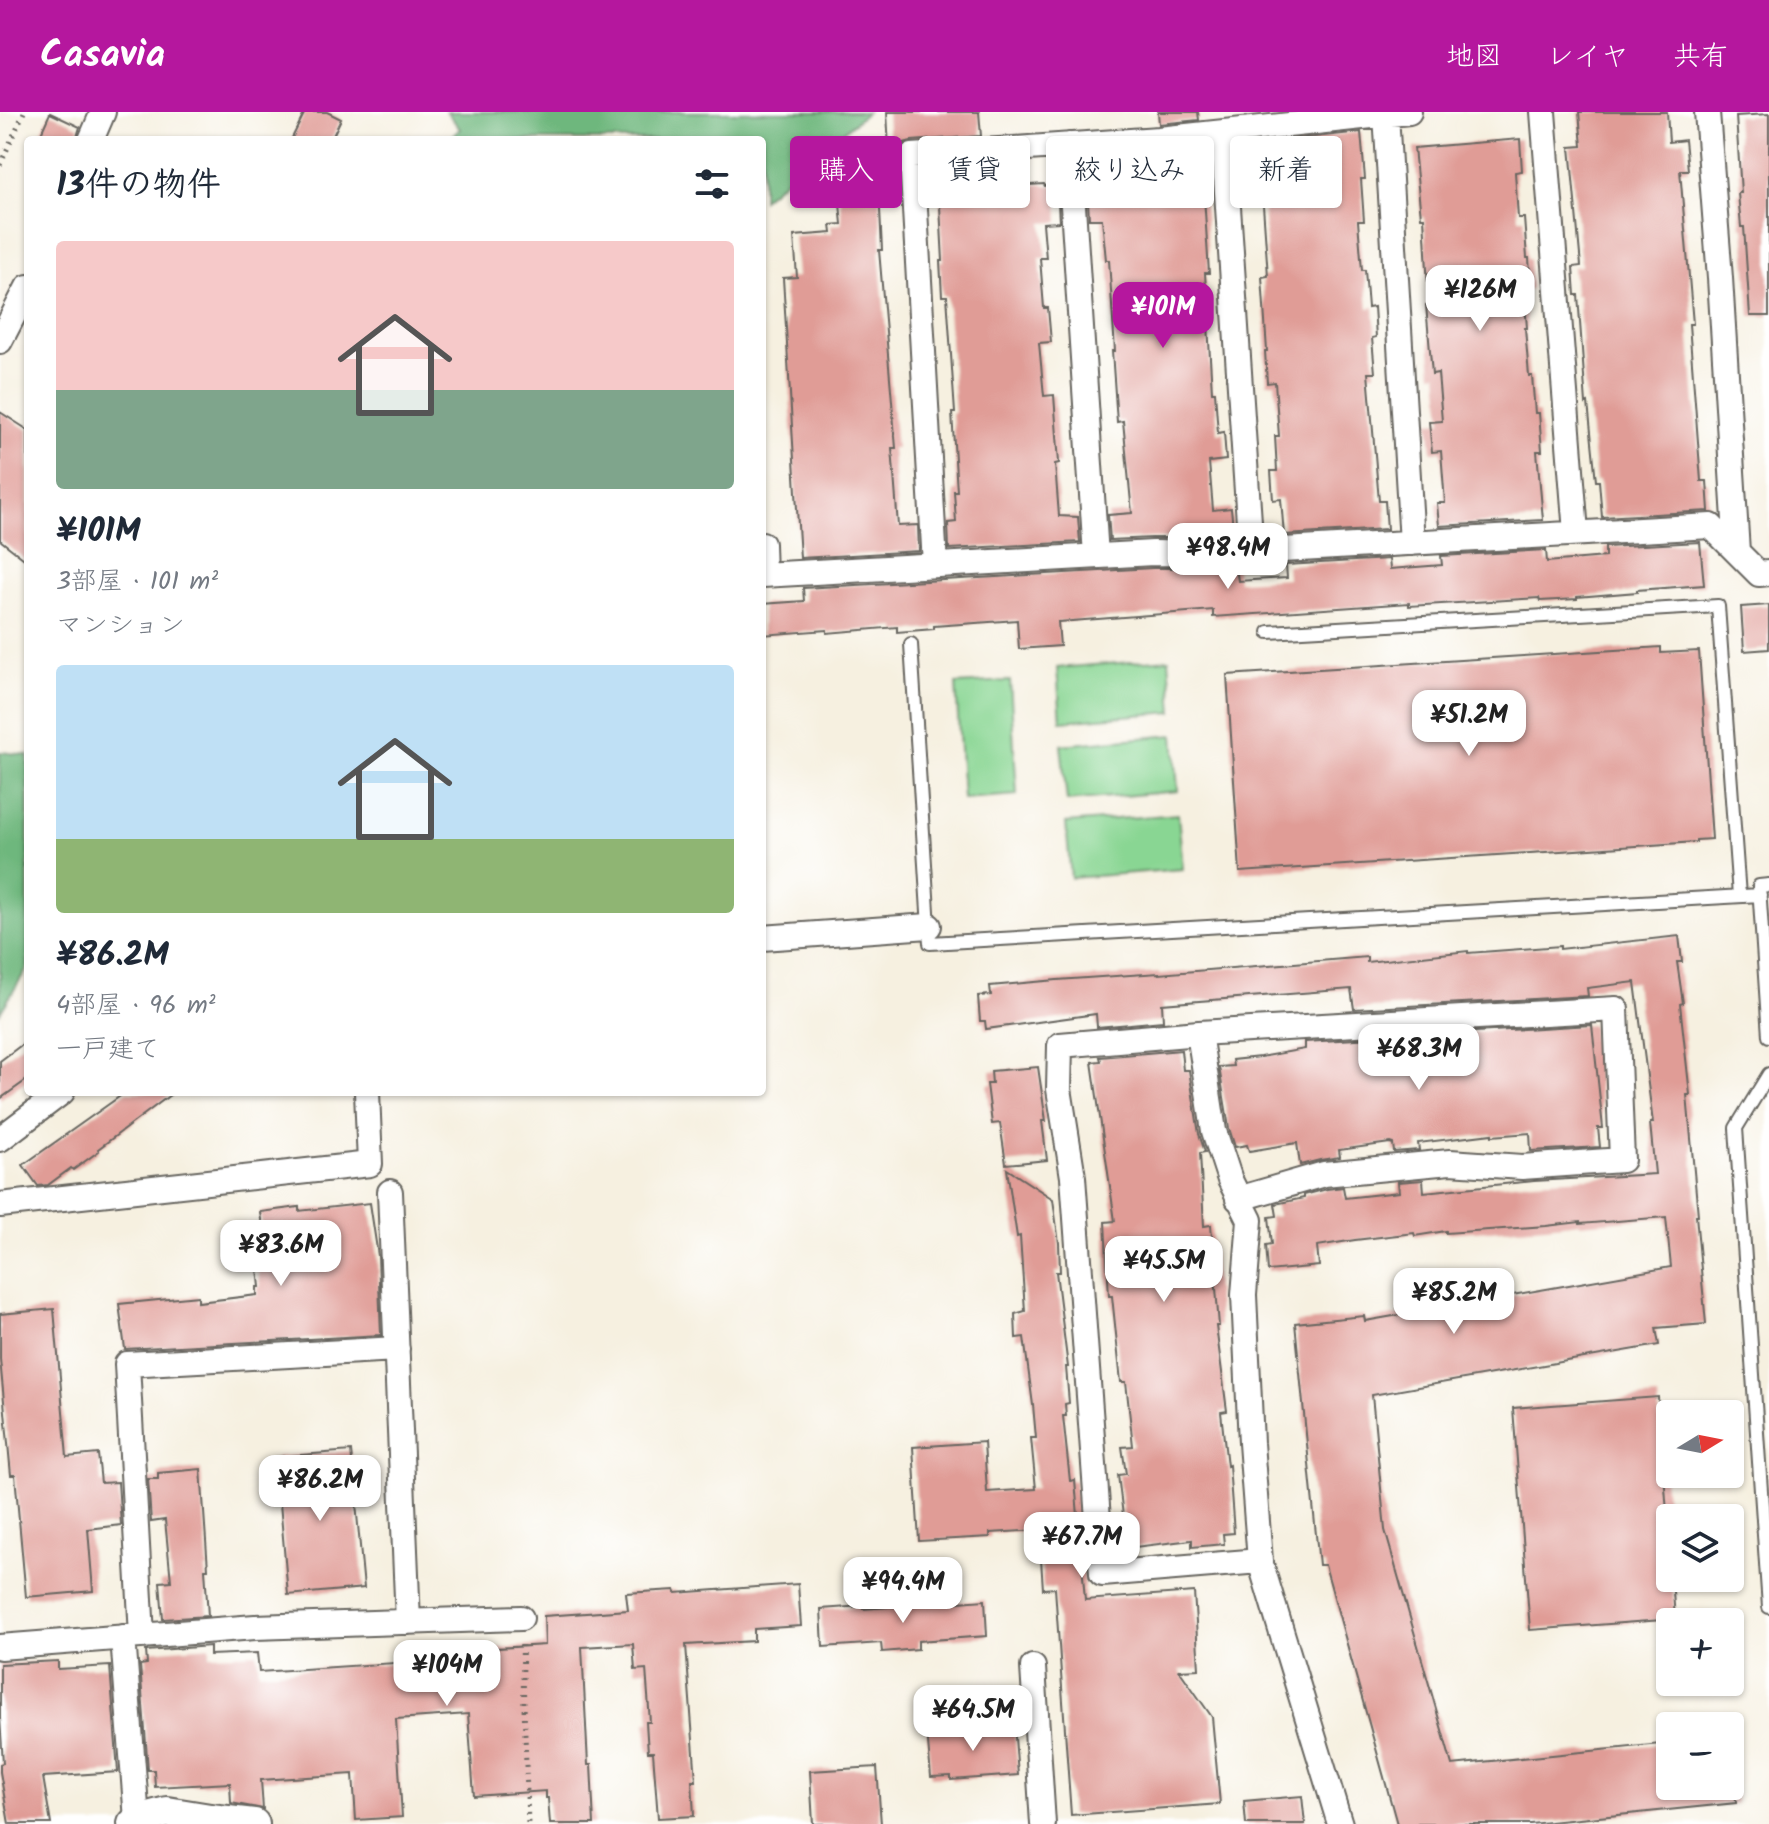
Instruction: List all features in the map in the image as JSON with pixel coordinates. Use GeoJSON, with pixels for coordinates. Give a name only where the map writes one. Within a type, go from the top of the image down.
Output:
{"type":"FeatureCollection","features":[{"type":"Feature","properties":{"kind":"street"},"geometry":{"type":"LineString","coordinates":[[93,136],[103,112]]}},
{"type":"Feature","properties":{"kind":"street"},"geometry":{"type":"LineString","coordinates":[[1543,112],[1576,533]]}},
{"type":"Feature","properties":{"kind":"street"},"geometry":{"type":"LineString","coordinates":[[1707,112],[1737,552]]}},
{"type":"Feature","properties":{"kind":"street"},"geometry":{"type":"LineString","coordinates":[[1186,136],[1397,113],[1412,543]]}},
{"type":"Feature","properties":{"kind":"street"},"geometry":{"type":"LineString","coordinates":[[1223,132],[1251,552]]}},
{"type":"Feature","properties":{"kind":"street"},"geometry":{"type":"LineString","coordinates":[[935,565],[912,156],[1046,147]]}},
{"type":"Feature","properties":{"kind":"street"},"geometry":{"type":"LineString","coordinates":[[1073,208],[1096,556]]}},
{"type":"Feature","properties":{"kind":"street"},"geometry":{"type":"LineString","coordinates":[[0,341],[24,295]]}},
{"type":"Feature","properties":{"kind":"street"},"geometry":{"type":"LineString","coordinates":[[766,575],[1711,526],[1759,574],[1769,573]]}},
{"type":"Feature","properties":{"kind":"street"},"geometry":{"type":"LineString","coordinates":[[766,938],[929,926]]}},
{"type":"Feature","properties":{"kind":"street"},"geometry":{"type":"LineString","coordinates":[[1238,1199],[1324,1174],[1450,1162],[1522,1167],[1622,1160],[1616,1009],[1199,1033],[1060,1045],[1059,1089],[1073,1177],[1102,1574],[1260,1561]]}},
{"type":"Feature","properties":{"kind":"street"},"geometry":{"type":"LineString","coordinates":[[1199,1033],[1214,1131],[1223,1163],[1250,1220],[1244,1295],[1260,1561],[1340,1824]]}},
{"type":"Feature","properties":{"kind":"street"},"geometry":{"type":"LineString","coordinates":[[0,1139],[57,1096]]}},
{"type":"Feature","properties":{"kind":"street"},"geometry":{"type":"LineString","coordinates":[[0,1205],[370,1164],[367,1096]]}},
{"type":"Feature","properties":{"kind":"street"},"geometry":{"type":"LineString","coordinates":[[390,1192],[408,1622]]}},
{"type":"Feature","properties":{"kind":"street"},"geometry":{"type":"LineString","coordinates":[[254,1824],[167,1812],[135,1822],[127,1364],[397,1349]]}},
{"type":"Feature","properties":{"kind":"street"},"geometry":{"type":"LineString","coordinates":[[0,1647],[255,1627],[521,1618]]}},
{"type":"Feature","properties":{"kind":"street"},"geometry":{"type":"LineString","coordinates":[[1033,1667],[1043,1824]]}},
{"type":"Feature","properties":{"kind":"lane"},"geometry":{"type":"LineString","coordinates":[[1269,632],[1718,606],[1739,896]]}},
{"type":"Feature","properties":{"kind":"lane"},"geometry":{"type":"LineString","coordinates":[[911,644],[930,943],[1739,896],[1764,890],[1769,1036]]}},
{"type":"Feature","properties":{"kind":"lane"},"geometry":{"type":"LineString","coordinates":[[1769,1074],[1736,1128],[1769,1607]]}},
{"type":"Feature","properties":{"kind":"path"},"geometry":{"type":"LineString","coordinates":[[0,165],[24,112]]}},
{"type":"Feature","properties":{"kind":"path"},"geometry":{"type":"LineString","coordinates":[[521,1618],[528,1824]]}},
{"type":"Feature","properties":{"kind":"green space"},"geometry":{"type":"Polygon","coordinates":[[[447,112],[867,112],[838,136],[790,136],[790,176],[766,196],[766,136],[452,136],[460,129],[447,112]]]}},
{"type":"Feature","properties":{"kind":"green space"},"geometry":{"type":"Polygon","coordinates":[[[1169,659],[1173,712],[1061,721],[1057,668],[1169,659]]]}},
{"type":"Feature","properties":{"kind":"green space"},"geometry":{"type":"Polygon","coordinates":[[[1010,681],[1017,795],[963,799],[956,684],[1010,681]]]}},
{"type":"Feature","properties":{"kind":"green space"},"geometry":{"type":"Polygon","coordinates":[[[1174,735],[1178,791],[1067,801],[1061,745],[1174,735]]]}},
{"type":"Feature","properties":{"kind":"green space"},"geometry":{"type":"Polygon","coordinates":[[[0,752],[24,755],[24,974],[0,1013],[0,752]]]}},
{"type":"Feature","properties":{"kind":"green space"},"geometry":{"type":"Polygon","coordinates":[[[1178,814],[1183,869],[1071,878],[1066,823],[1178,814]]]}},
{"type":"Feature","properties":{"kind":"building"},"geometry":{"type":"Polygon","coordinates":[[[305,112],[327,112],[341,119],[333,136],[293,136],[305,112]]]}},
{"type":"Feature","properties":{"kind":"building"},"geometry":{"type":"Polygon","coordinates":[[[887,112],[979,112],[981,136],[918,136],[918,140],[902,145],[902,136],[888,136],[887,112]]]}},
{"type":"Feature","properties":{"kind":"building"},"geometry":{"type":"Polygon","coordinates":[[[1158,112],[1198,112],[1199,120],[1159,124],[1158,112]]]}},
{"type":"Feature","properties":{"kind":"building"},"geometry":{"type":"Polygon","coordinates":[[[1579,112],[1667,112],[1669,142],[1685,140],[1688,170],[1680,170],[1693,324],[1689,324],[1701,481],[1707,481],[1709,511],[1602,517],[1586,404],[1573,267],[1581,266],[1570,147],[1582,146],[1579,112]]]}},
{"type":"Feature","properties":{"kind":"building"},"geometry":{"type":"Polygon","coordinates":[[[50,113],[80,127],[77,136],[40,136],[50,113]]]}},
{"type":"Feature","properties":{"kind":"building"},"geometry":{"type":"Polygon","coordinates":[[[1769,114],[1769,316],[1750,316],[1744,227],[1741,227],[1738,193],[1741,193],[1736,116],[1769,114]]]}},
{"type":"Feature","properties":{"kind":"building"},"geometry":{"type":"Polygon","coordinates":[[[1361,132],[1365,179],[1361,179],[1364,221],[1358,221],[1368,308],[1374,307],[1376,337],[1372,338],[1375,373],[1368,373],[1379,501],[1385,501],[1387,529],[1284,535],[1281,499],[1273,500],[1271,471],[1277,471],[1275,436],[1279,436],[1275,382],[1267,383],[1262,277],[1268,276],[1263,208],[1342,208],[1342,136],[1324,136],[1361,132]]]}},
{"type":"Feature","properties":{"kind":"building"},"geometry":{"type":"Polygon","coordinates":[[[1520,139],[1522,171],[1515,172],[1518,218],[1524,218],[1529,258],[1531,290],[1524,290],[1525,328],[1535,413],[1539,413],[1542,451],[1537,451],[1543,520],[1439,526],[1437,503],[1445,503],[1441,451],[1432,452],[1429,422],[1442,421],[1438,373],[1432,374],[1426,305],[1429,305],[1424,217],[1421,217],[1414,148],[1520,139]]]}},
{"type":"Feature","properties":{"kind":"building"},"geometry":{"type":"Polygon","coordinates":[[[1030,185],[1046,186],[1046,208],[1058,208],[1059,222],[1043,223],[1046,258],[1040,258],[1044,308],[1048,308],[1051,342],[1039,343],[1044,396],[1054,395],[1059,516],[1078,517],[1080,542],[949,549],[948,523],[956,522],[954,491],[957,491],[947,296],[942,296],[940,261],[943,261],[940,208],[1030,208],[1030,185]]]}},
{"type":"Feature","properties":{"kind":"building"},"geometry":{"type":"Polygon","coordinates":[[[840,208],[880,208],[882,250],[879,250],[896,448],[892,448],[898,526],[918,525],[919,551],[800,558],[783,278],[797,277],[794,236],[832,233],[831,225],[842,224],[840,208]]]}},
{"type":"Feature","properties":{"kind":"building"},"geometry":{"type":"Polygon","coordinates":[[[1088,208],[1205,208],[1212,392],[1215,392],[1218,433],[1224,432],[1226,460],[1209,462],[1213,510],[1231,508],[1234,538],[1110,540],[1108,515],[1132,513],[1123,421],[1117,422],[1109,260],[1106,260],[1102,219],[1089,219],[1088,208]]]}},
{"type":"Feature","properties":{"kind":"building"},"geometry":{"type":"Polygon","coordinates":[[[0,412],[24,427],[24,559],[0,540],[0,412]]]}},
{"type":"Feature","properties":{"kind":"building"},"geometry":{"type":"Polygon","coordinates":[[[1700,542],[1704,585],[1577,599],[1540,601],[1539,598],[1409,606],[1409,603],[1213,617],[1213,610],[1058,622],[1060,646],[1019,649],[1017,620],[897,632],[897,627],[766,635],[766,604],[804,601],[803,588],[1153,568],[1236,568],[1238,581],[1287,578],[1286,565],[1389,559],[1390,569],[1442,565],[1441,556],[1546,550],[1547,562],[1605,557],[1605,547],[1700,542]]]}},
{"type":"Feature","properties":{"kind":"building"},"geometry":{"type":"Polygon","coordinates":[[[1769,605],[1769,649],[1744,651],[1741,607],[1769,605]]]}},
{"type":"Feature","properties":{"kind":"building"},"geometry":{"type":"Polygon","coordinates":[[[1661,647],[1661,653],[1699,651],[1712,839],[1240,872],[1227,675],[1661,647]]]}},
{"type":"Feature","properties":{"kind":"building"},"geometry":{"type":"Polygon","coordinates":[[[1679,936],[1682,962],[1677,962],[1683,1003],[1680,1004],[1690,1095],[1687,1095],[1706,1324],[1656,1328],[1659,1345],[1372,1395],[1385,1530],[1452,1765],[1656,1744],[1656,1800],[1736,1800],[1736,1803],[1530,1824],[1397,1824],[1325,1565],[1319,1565],[1295,1323],[1364,1316],[1365,1321],[1671,1267],[1666,1217],[1446,1231],[1415,1236],[1414,1233],[1355,1240],[1317,1246],[1319,1266],[1268,1271],[1266,1245],[1272,1244],[1269,1217],[1277,1216],[1275,1204],[1343,1187],[1345,1198],[1399,1192],[1398,1182],[1423,1180],[1424,1192],[1534,1181],[1655,1174],[1650,1123],[1653,1123],[1635,982],[1587,988],[1588,996],[1354,1009],[1351,989],[1162,1004],[1163,1021],[1097,1027],[1096,1014],[986,1029],[985,1021],[980,1021],[978,996],[991,995],[990,986],[1057,980],[1367,957],[1367,962],[1468,951],[1560,946],[1560,949],[1679,936]]]}},
{"type":"Feature","properties":{"kind":"building"},"geometry":{"type":"Polygon","coordinates":[[[1592,1025],[1603,1128],[1598,1128],[1600,1147],[1531,1151],[1530,1133],[1492,1134],[1418,1143],[1419,1150],[1394,1152],[1390,1143],[1339,1150],[1340,1157],[1300,1165],[1297,1143],[1249,1151],[1247,1145],[1235,1147],[1229,1128],[1219,1067],[1233,1066],[1232,1060],[1305,1049],[1305,1042],[1592,1025]]]}},
{"type":"Feature","properties":{"kind":"building"},"geometry":{"type":"Polygon","coordinates":[[[24,1043],[24,1082],[0,1099],[0,1061],[24,1043]]]}},
{"type":"Feature","properties":{"kind":"building"},"geometry":{"type":"Polygon","coordinates":[[[1181,1050],[1183,1070],[1189,1070],[1199,1134],[1205,1152],[1200,1153],[1204,1226],[1211,1225],[1219,1326],[1216,1326],[1227,1411],[1221,1412],[1234,1533],[1223,1534],[1224,1544],[1192,1547],[1192,1540],[1127,1548],[1118,1475],[1126,1474],[1122,1447],[1133,1446],[1126,1382],[1121,1382],[1112,1296],[1109,1296],[1105,1222],[1115,1221],[1092,1062],[1101,1061],[1100,1057],[1181,1050]]]}},
{"type":"Feature","properties":{"kind":"building"},"geometry":{"type":"Polygon","coordinates":[[[1038,1067],[1046,1121],[1042,1121],[1047,1160],[1006,1164],[1000,1123],[992,1124],[987,1084],[992,1084],[991,1071],[1038,1067]]]}},
{"type":"Feature","properties":{"kind":"building"},"geometry":{"type":"Polygon","coordinates":[[[120,1096],[169,1096],[99,1151],[48,1185],[38,1186],[23,1165],[120,1096]]]}},
{"type":"Feature","properties":{"kind":"building"},"geometry":{"type":"Polygon","coordinates":[[[1007,1169],[1053,1199],[1059,1243],[1060,1272],[1056,1272],[1068,1367],[1069,1403],[1065,1404],[1066,1416],[1063,1416],[1070,1481],[1075,1480],[1085,1600],[1194,1592],[1199,1669],[1179,1670],[1212,1717],[1220,1804],[1071,1815],[1055,1588],[1043,1589],[1039,1530],[990,1533],[990,1537],[919,1541],[913,1447],[984,1442],[987,1492],[1036,1489],[1031,1438],[1036,1438],[1024,1337],[1016,1338],[1015,1314],[1025,1311],[1020,1236],[1017,1237],[1007,1169]]]}},
{"type":"Feature","properties":{"kind":"building"},"geometry":{"type":"Polygon","coordinates":[[[370,1203],[378,1256],[381,1335],[125,1349],[119,1304],[198,1296],[198,1302],[257,1295],[257,1287],[260,1287],[256,1251],[265,1250],[260,1212],[370,1203]]]}},
{"type":"Feature","properties":{"kind":"building"},"geometry":{"type":"Polygon","coordinates":[[[54,1309],[67,1457],[98,1454],[101,1483],[118,1482],[121,1525],[88,1529],[93,1591],[26,1597],[0,1359],[0,1314],[54,1309]]]}},
{"type":"Feature","properties":{"kind":"building"},"geometry":{"type":"Polygon","coordinates":[[[1658,1397],[1656,1488],[1665,1488],[1666,1504],[1656,1504],[1656,1592],[1673,1592],[1674,1608],[1656,1608],[1656,1620],[1530,1630],[1513,1408],[1658,1397]]]}},
{"type":"Feature","properties":{"kind":"building"},"geometry":{"type":"Polygon","coordinates":[[[351,1451],[364,1588],[288,1595],[276,1457],[351,1451]]]}},
{"type":"Feature","properties":{"kind":"building"},"geometry":{"type":"Polygon","coordinates":[[[201,1469],[208,1616],[163,1619],[160,1582],[171,1581],[165,1520],[151,1522],[148,1479],[158,1479],[158,1473],[201,1469]]]}},
{"type":"Feature","properties":{"kind":"building"},"geometry":{"type":"Polygon","coordinates":[[[798,1584],[801,1626],[754,1629],[754,1641],[686,1645],[696,1781],[692,1781],[694,1816],[658,1818],[653,1752],[648,1752],[646,1722],[650,1722],[646,1669],[635,1670],[633,1644],[582,1647],[594,1824],[550,1824],[546,1791],[474,1796],[468,1714],[396,1719],[402,1817],[356,1820],[353,1774],[261,1780],[263,1809],[231,1803],[230,1783],[155,1787],[154,1770],[148,1770],[140,1665],[147,1664],[146,1651],[210,1646],[210,1655],[257,1653],[259,1672],[425,1661],[425,1667],[482,1663],[481,1649],[545,1645],[544,1616],[628,1610],[626,1593],[675,1590],[676,1593],[798,1584]]]}},
{"type":"Feature","properties":{"kind":"building"},"geometry":{"type":"Polygon","coordinates":[[[985,1600],[987,1636],[918,1641],[918,1649],[882,1652],[881,1643],[823,1647],[821,1609],[985,1600]]]}},
{"type":"Feature","properties":{"kind":"building"},"geometry":{"type":"Polygon","coordinates":[[[58,1661],[58,1669],[110,1666],[118,1772],[43,1777],[51,1824],[9,1824],[0,1772],[0,1764],[3,1763],[0,1664],[58,1661]]]}},
{"type":"Feature","properties":{"kind":"building"},"geometry":{"type":"Polygon","coordinates":[[[1014,1725],[1018,1775],[951,1780],[951,1776],[931,1777],[927,1731],[1014,1725]]]}},
{"type":"Feature","properties":{"kind":"building"},"geometry":{"type":"Polygon","coordinates":[[[877,1767],[881,1824],[813,1824],[810,1771],[877,1767]]]}},
{"type":"Feature","properties":{"kind":"building"},"geometry":{"type":"Polygon","coordinates":[[[1302,1796],[1305,1824],[1246,1824],[1244,1801],[1302,1796]]]}}]}
